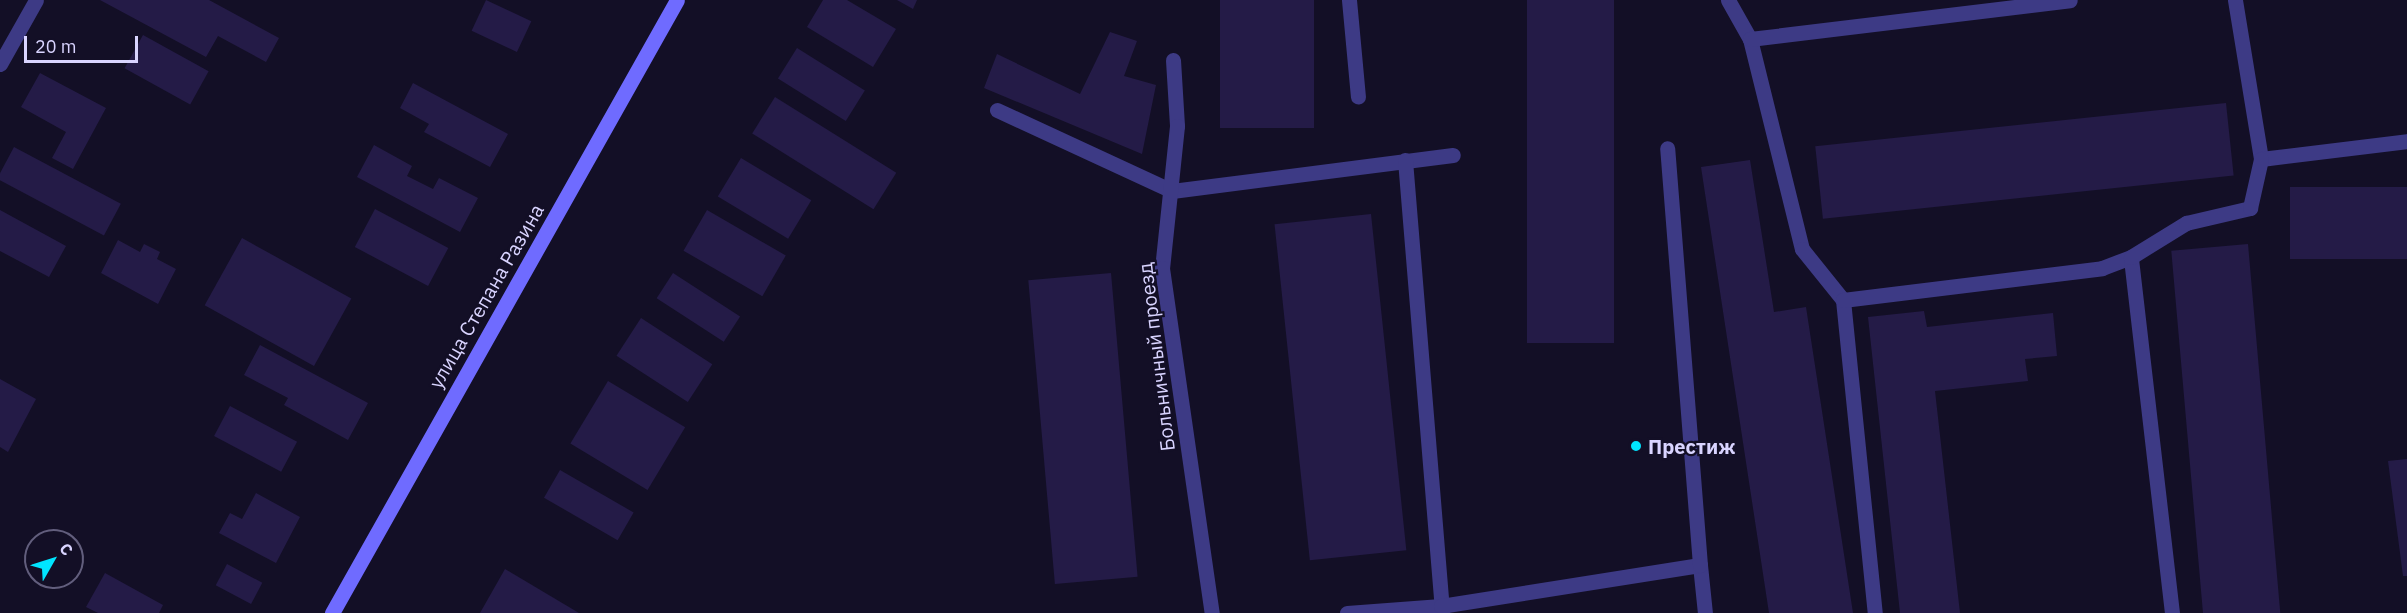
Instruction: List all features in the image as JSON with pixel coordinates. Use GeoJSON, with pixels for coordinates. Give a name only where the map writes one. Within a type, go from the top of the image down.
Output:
{"type":"FeatureCollection","features":[{"type":"Feature","properties":{"kind":"main road","name":"улица Степана Разина"},"geometry":{"type":"LineString","coordinates":[[332,613],[677,0]]}},
{"type":"Feature","properties":{"kind":"street"},"geometry":{"type":"LineString","coordinates":[[0,64],[36,0]]}},
{"type":"Feature","properties":{"kind":"street"},"geometry":{"type":"LineString","coordinates":[[1349,0],[1358,97]]}},
{"type":"Feature","properties":{"kind":"street"},"geometry":{"type":"LineString","coordinates":[[1728,0],[1750,39],[1802,249],[1844,300],[1875,613]]}},
{"type":"Feature","properties":{"kind":"street"},"geometry":{"type":"LineString","coordinates":[[1750,39],[2070,0]]}},
{"type":"Feature","properties":{"kind":"street"},"geometry":{"type":"LineString","coordinates":[[1844,300],[2102,268],[2132,257],[2186,223],[2250,208],[2261,159],[2235,0]]}},
{"type":"Feature","properties":{"kind":"street","name":"Больничный проезд"},"geometry":{"type":"LineString","coordinates":[[1173,60],[1177,126],[1172,191],[1162,268],[1212,613]]}},
{"type":"Feature","properties":{"kind":"street"},"geometry":{"type":"LineString","coordinates":[[997,111],[1172,191],[1453,155]]}},
{"type":"Feature","properties":{"kind":"street"},"geometry":{"type":"LineString","coordinates":[[2261,159],[2407,141]]}},
{"type":"Feature","properties":{"kind":"street"},"geometry":{"type":"LineString","coordinates":[[1667,148],[1700,566],[1706,613]]}},
{"type":"Feature","properties":{"kind":"street"},"geometry":{"type":"LineString","coordinates":[[1405,160],[1442,609]]}},
{"type":"Feature","properties":{"kind":"street"},"geometry":{"type":"LineString","coordinates":[[2132,257],[2172,613]]}},
{"type":"Feature","properties":{"kind":"street"},"geometry":{"type":"LineString","coordinates":[[1347,613],[1442,609],[1700,566]]}},
{"type":"Feature","properties":{"kind":"building"},"geometry":{"type":"Polygon","coordinates":[[[100,0],[209,0],[279,38],[266,62],[218,36],[206,57],[100,0]]]}},
{"type":"Feature","properties":{"kind":"building"},"geometry":{"type":"Polygon","coordinates":[[[486,0],[531,21],[517,52],[472,31],[486,0]]]}},
{"type":"Feature","properties":{"kind":"building"},"geometry":{"type":"Polygon","coordinates":[[[823,0],[847,0],[896,29],[873,67],[807,27],[823,0]]]}},
{"type":"Feature","properties":{"kind":"building"},"geometry":{"type":"Polygon","coordinates":[[[897,0],[917,0],[913,9],[897,0]]]}},
{"type":"Feature","properties":{"kind":"building"},"geometry":{"type":"Polygon","coordinates":[[[1220,0],[1314,0],[1314,128],[1220,128],[1220,0]]]}},
{"type":"Feature","properties":{"kind":"building"},"geometry":{"type":"Polygon","coordinates":[[[1527,0],[1614,0],[1614,343],[1527,343],[1527,0]]]}},
{"type":"Feature","properties":{"kind":"building"},"geometry":{"type":"Polygon","coordinates":[[[1110,32],[1137,41],[1124,76],[1156,85],[1142,154],[984,88],[997,54],[1080,94],[1110,32]]]}},
{"type":"Feature","properties":{"kind":"building"},"geometry":{"type":"Polygon","coordinates":[[[143,35],[209,71],[190,105],[125,68],[143,35]]]}},
{"type":"Feature","properties":{"kind":"building"},"geometry":{"type":"Polygon","coordinates":[[[797,48],[865,90],[846,121],[778,79],[797,48]]]}},
{"type":"Feature","properties":{"kind":"building"},"geometry":{"type":"Polygon","coordinates":[[[40,73],[106,108],[73,169],[52,158],[66,132],[21,107],[40,73]]]}},
{"type":"Feature","properties":{"kind":"building"},"geometry":{"type":"Polygon","coordinates":[[[413,83],[508,134],[490,167],[424,132],[429,124],[400,108],[413,83]]]}},
{"type":"Feature","properties":{"kind":"building"},"geometry":{"type":"Polygon","coordinates":[[[775,97],[896,173],[873,209],[752,133],[775,97]]]}},
{"type":"Feature","properties":{"kind":"building"},"geometry":{"type":"Polygon","coordinates":[[[2226,103],[2234,176],[1823,219],[1815,146],[2226,103]]]}},
{"type":"Feature","properties":{"kind":"building"},"geometry":{"type":"Polygon","coordinates":[[[374,145],[412,166],[407,176],[433,189],[439,178],[478,198],[460,232],[357,177],[374,145]]]}},
{"type":"Feature","properties":{"kind":"building"},"geometry":{"type":"Polygon","coordinates":[[[14,147],[121,204],[104,236],[0,180],[0,173],[14,147]]]}},
{"type":"Feature","properties":{"kind":"building"},"geometry":{"type":"Polygon","coordinates":[[[741,158],[811,200],[788,239],[718,197],[741,158]]]}},
{"type":"Feature","properties":{"kind":"building"},"geometry":{"type":"Polygon","coordinates":[[[1750,160],[1774,312],[1806,307],[1853,613],[1769,613],[1701,167],[1750,160]]]}},
{"type":"Feature","properties":{"kind":"building"},"geometry":{"type":"Polygon","coordinates":[[[2290,187],[2407,187],[2407,259],[2290,259],[2290,187]]]}},
{"type":"Feature","properties":{"kind":"building"},"geometry":{"type":"Polygon","coordinates":[[[375,209],[448,248],[428,286],[355,247],[375,209]]]}},
{"type":"Feature","properties":{"kind":"building"},"geometry":{"type":"Polygon","coordinates":[[[0,210],[66,246],[49,277],[0,251],[0,210]]]}},
{"type":"Feature","properties":{"kind":"building"},"geometry":{"type":"Polygon","coordinates":[[[707,210],[786,255],[762,296],[684,251],[707,210]]]}},
{"type":"Feature","properties":{"kind":"building"},"geometry":{"type":"Polygon","coordinates":[[[1371,214],[1406,550],[1310,560],[1275,224],[1371,214]]]}},
{"type":"Feature","properties":{"kind":"building"},"geometry":{"type":"Polygon","coordinates":[[[242,238],[351,299],[314,366],[205,305],[242,238]]]}},
{"type":"Feature","properties":{"kind":"building"},"geometry":{"type":"Polygon","coordinates":[[[118,240],[140,252],[144,244],[160,252],[157,259],[176,269],[158,304],[101,273],[118,240]]]}},
{"type":"Feature","properties":{"kind":"building"},"geometry":{"type":"Polygon","coordinates":[[[2248,244],[2280,613],[2203,613],[2171,251],[2248,244]]]}},
{"type":"Feature","properties":{"kind":"building"},"geometry":{"type":"Polygon","coordinates":[[[673,273],[740,317],[724,342],[657,298],[673,273]]]}},
{"type":"Feature","properties":{"kind":"building"},"geometry":{"type":"Polygon","coordinates":[[[1111,273],[1138,577],[1055,584],[1028,280],[1111,273]]]}},
{"type":"Feature","properties":{"kind":"building"},"geometry":{"type":"Polygon","coordinates":[[[1924,311],[1927,327],[2053,313],[2057,356],[2025,359],[2028,381],[1935,391],[1960,613],[1900,613],[1868,317],[1924,311]]]}},
{"type":"Feature","properties":{"kind":"building"},"geometry":{"type":"Polygon","coordinates":[[[641,318],[712,364],[688,402],[616,356],[641,318]]]}},
{"type":"Feature","properties":{"kind":"building"},"geometry":{"type":"Polygon","coordinates":[[[260,345],[368,403],[348,440],[284,405],[288,398],[244,375],[260,345]]]}},
{"type":"Feature","properties":{"kind":"building"},"geometry":{"type":"Polygon","coordinates":[[[0,379],[36,399],[8,452],[0,447],[0,379]]]}},
{"type":"Feature","properties":{"kind":"building"},"geometry":{"type":"Polygon","coordinates":[[[608,381],[685,427],[648,490],[570,444],[608,381]]]}},
{"type":"Feature","properties":{"kind":"building"},"geometry":{"type":"Polygon","coordinates":[[[230,406],[297,442],[281,472],[214,436],[230,406]]]}},
{"type":"Feature","properties":{"kind":"building"},"geometry":{"type":"Polygon","coordinates":[[[2407,459],[2407,576],[2403,576],[2388,461],[2407,459]]]}},
{"type":"Feature","properties":{"kind":"building"},"geometry":{"type":"Polygon","coordinates":[[[560,470],[634,512],[618,540],[544,498],[560,470]]]}},
{"type":"Feature","properties":{"kind":"building"},"geometry":{"type":"Polygon","coordinates":[[[256,493],[300,517],[276,563],[219,533],[230,513],[242,519],[256,493]]]}},
{"type":"Feature","properties":{"kind":"building"},"geometry":{"type":"Polygon","coordinates":[[[227,564],[262,583],[251,604],[216,585],[227,564]]]}},
{"type":"Feature","properties":{"kind":"building"},"geometry":{"type":"Polygon","coordinates":[[[505,569],[579,613],[480,613],[505,569]]]}},
{"type":"Feature","properties":{"kind":"building"},"geometry":{"type":"Polygon","coordinates":[[[105,573],[163,605],[159,613],[98,613],[86,607],[105,573]]]}},
{"type":"Feature","properties":{"kind":"place","name":"Престиж"},"geometry":{"type":"Point","coordinates":[1636,446]}}]}
